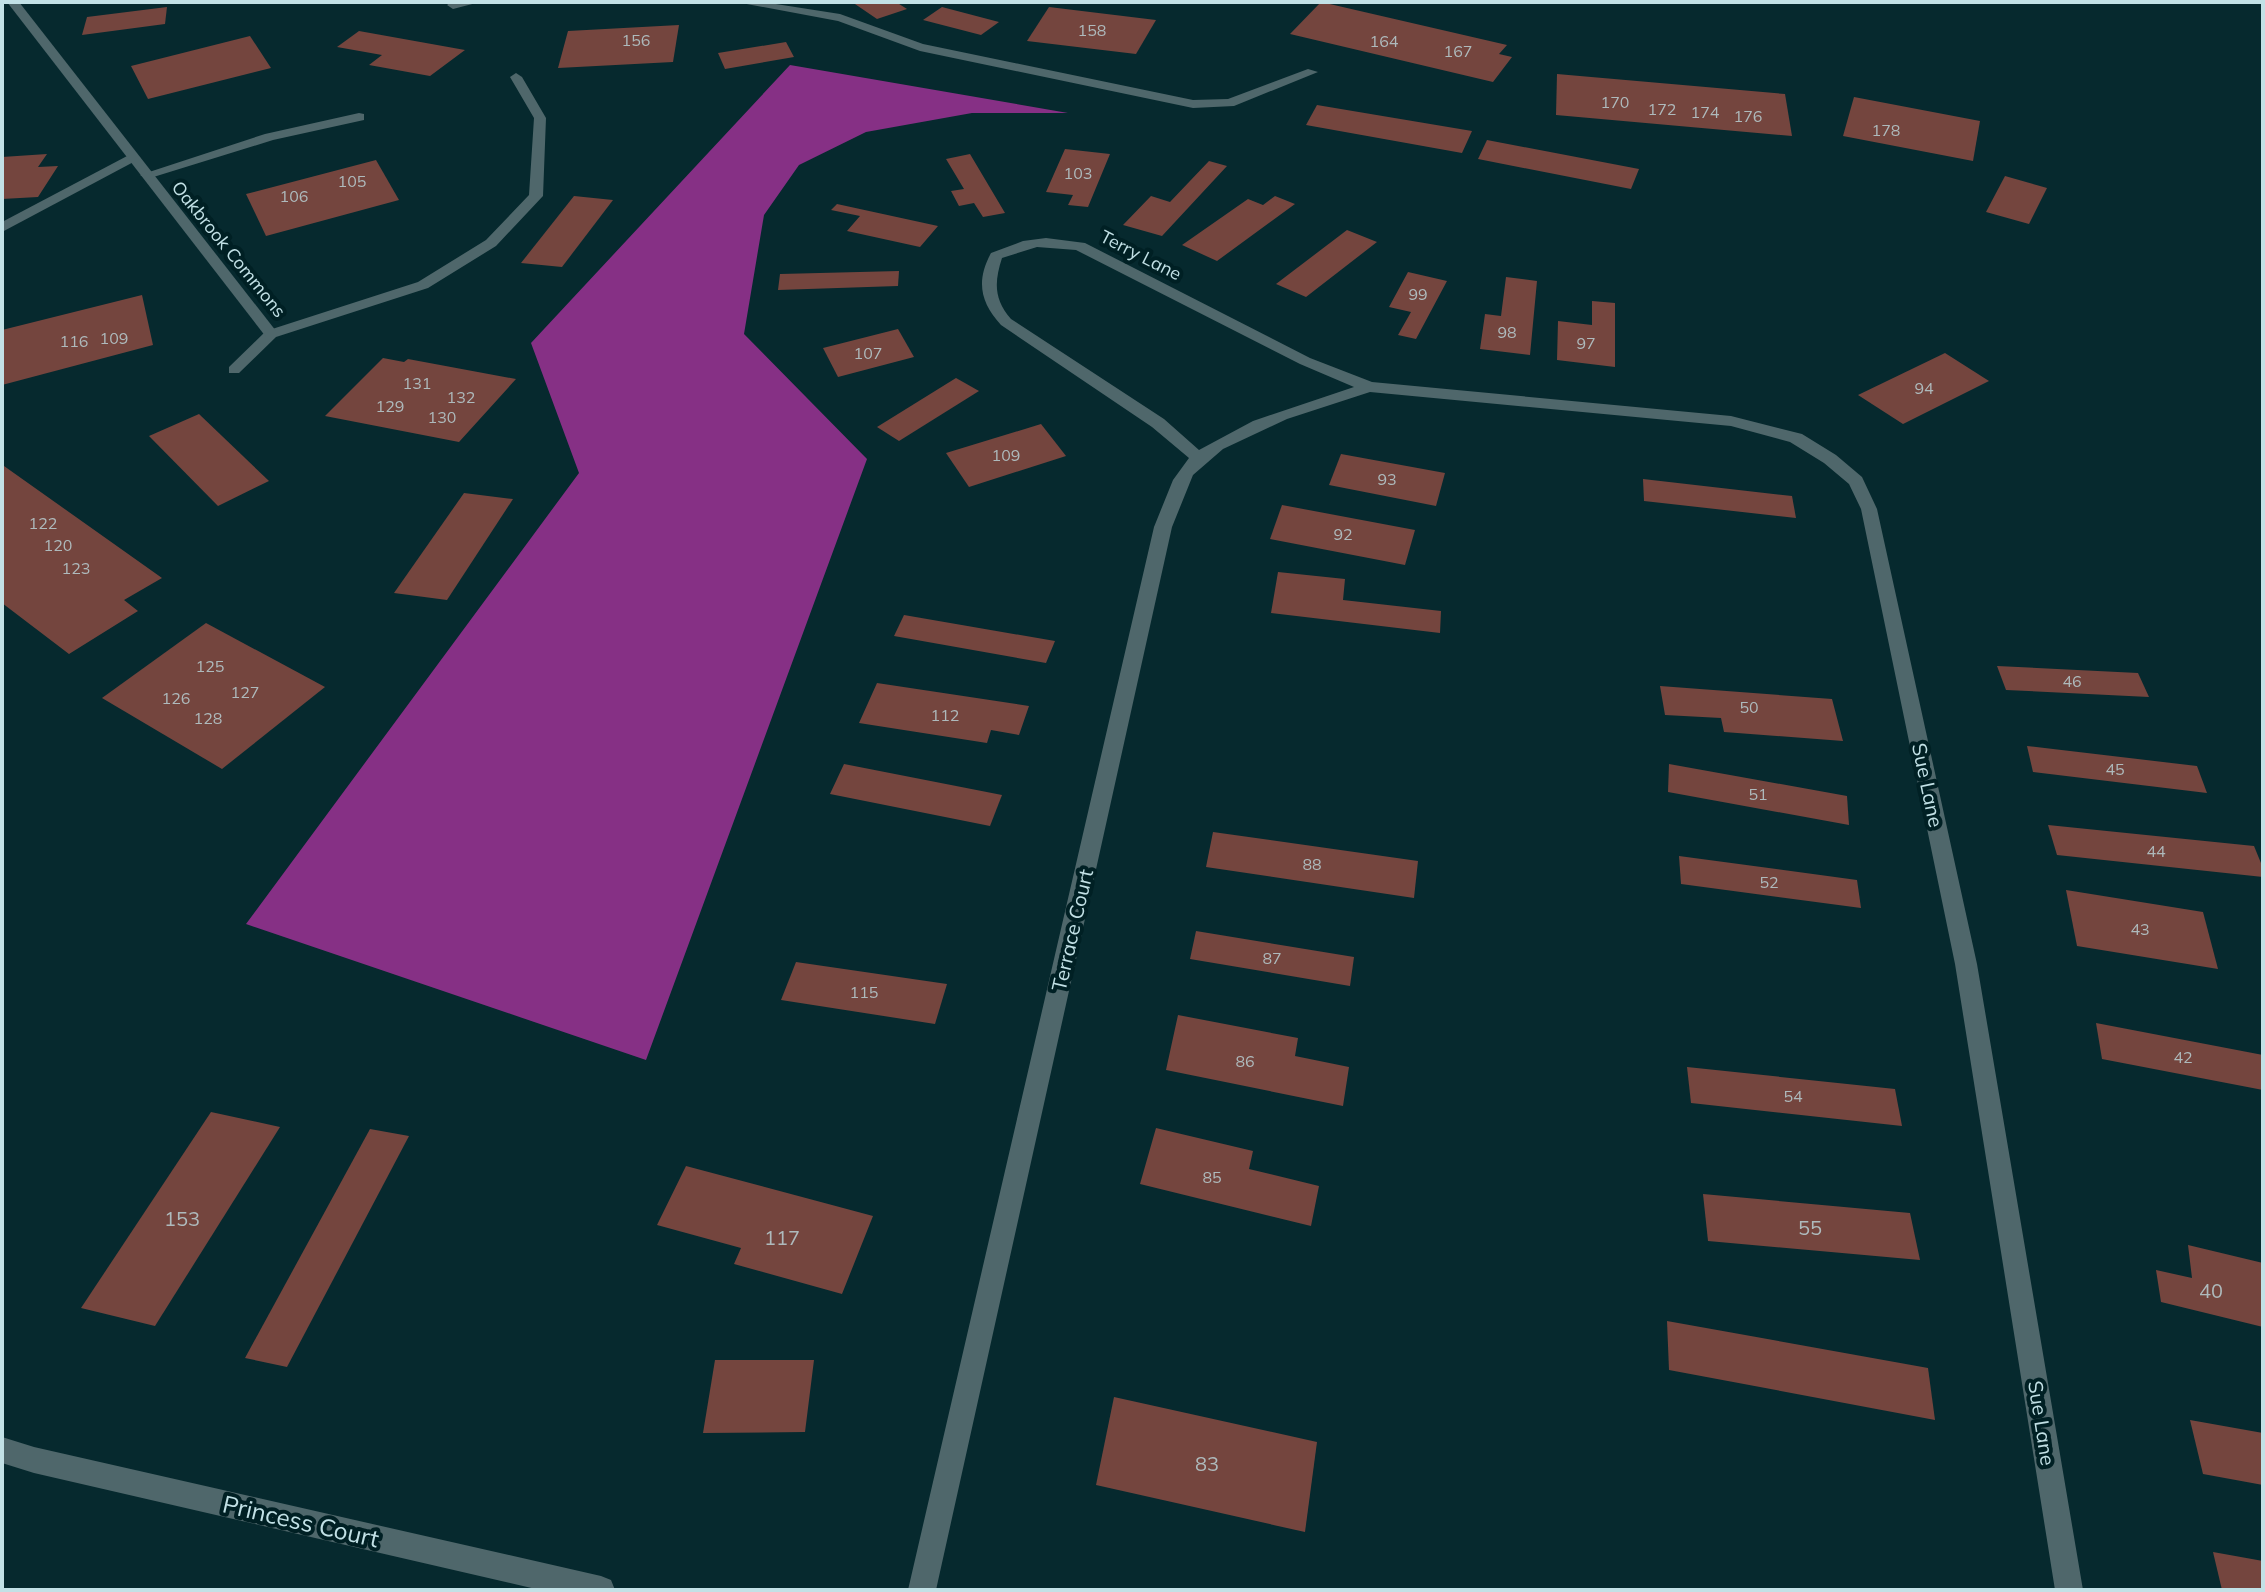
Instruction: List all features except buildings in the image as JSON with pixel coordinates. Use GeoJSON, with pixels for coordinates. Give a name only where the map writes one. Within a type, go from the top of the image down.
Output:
{"type":"FeatureCollection","features":[{"type":"Feature","properties":{"kind":"street","name":"Oakbrook Commons"},"geometry":{"type":"LineString","coordinates":[[13,2],[271,334],[423,285],[491,243],[536,196],[540,118],[516,77]]}},
{"type":"Feature","properties":{"kind":"street"},"geometry":{"type":"LineString","coordinates":[[455,2],[453,5],[474,2]]}},
{"type":"Feature","properties":{"kind":"street"},"geometry":{"type":"LineString","coordinates":[[742,2],[840,18],[920,47],[1193,104],[1230,103],[1312,72]]}},
{"type":"Feature","properties":{"kind":"street"},"geometry":{"type":"LineString","coordinates":[[147,175],[270,137],[359,117]]}},
{"type":"Feature","properties":{"kind":"street"},"geometry":{"type":"LineString","coordinates":[[2,228],[134,158]]}},
{"type":"Feature","properties":{"kind":"street","name":"Terry Lane"},"geometry":{"type":"LineString","coordinates":[[1199,458],[1158,423],[1006,322],[992,308],[986,283],[996,256],[1027,242],[1080,246],[1305,361],[1369,387]]}},
{"type":"Feature","properties":{"kind":"street"},"geometry":{"type":"LineString","coordinates":[[234,370],[271,334]]}},
{"type":"Feature","properties":{"kind":"street","name":"Terrace Court"},"geometry":{"type":"LineString","coordinates":[[922,1590],[1163,527],[1180,481],[1199,458],[1285,414],[1369,387]]}},
{"type":"Feature","properties":{"kind":"street","name":"Sue Lane"},"geometry":{"type":"LineString","coordinates":[[1369,387],[1731,421],[1796,438],[1830,459],[1856,481],[1869,509],[1966,964],[2069,1590]]}},
{"type":"Feature","properties":{"kind":"street","name":"Princess Court"},"geometry":{"type":"LineString","coordinates":[[2,1450],[34,1460],[601,1590]]}},
{"type":"Feature","properties":{"kind":"shaded area"},"geometry":{"type":"Polygon","coordinates":[[[790,65],[1068,113],[972,113],[866,132],[799,165],[764,215],[744,334],[867,459],[646,1060],[246,924],[579,473],[531,343],[790,65]]]}}]}
